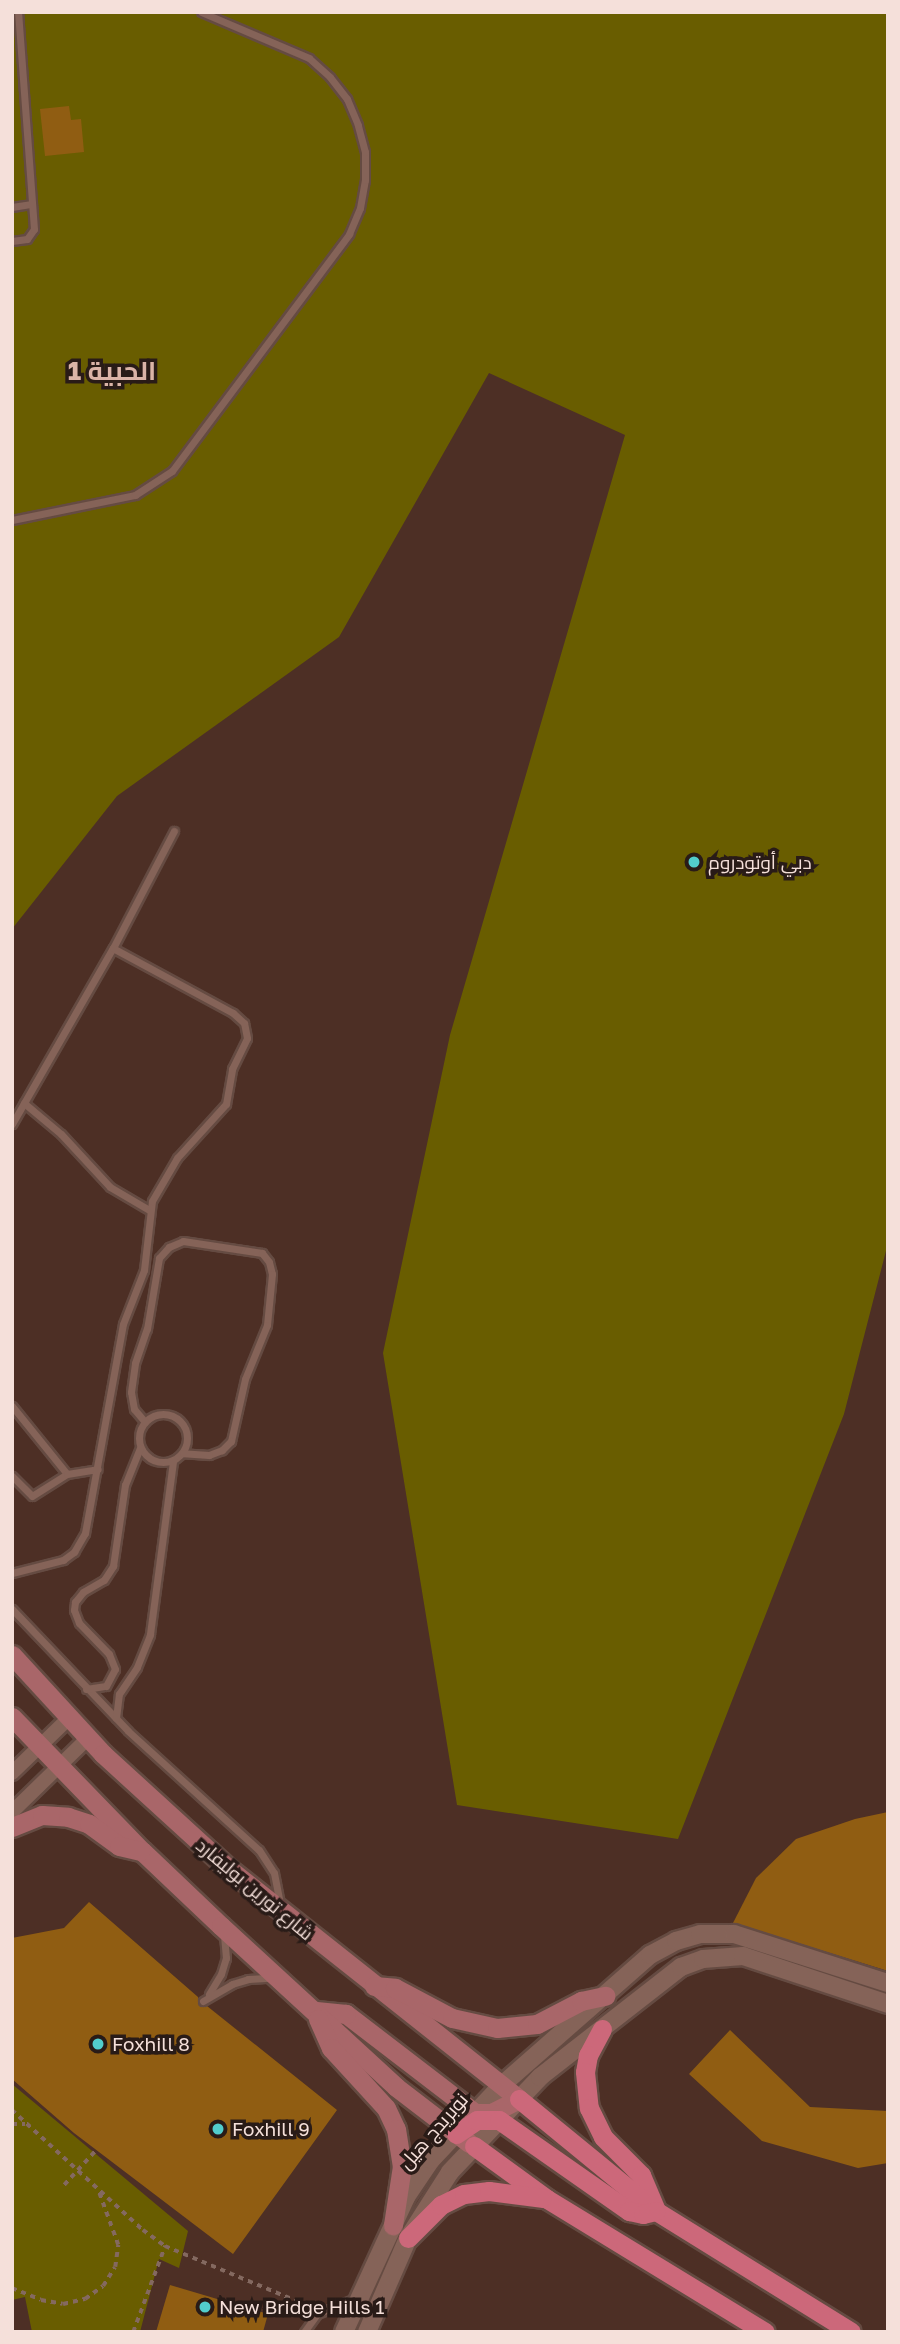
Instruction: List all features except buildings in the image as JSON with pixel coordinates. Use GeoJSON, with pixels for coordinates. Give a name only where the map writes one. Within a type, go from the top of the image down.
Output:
{"type":"FeatureCollection","features":[{"type":"Feature","properties":{"kind":"main road","name":"شارع تورين بوليفارد"},"geometry":{"type":"LineString","coordinates":[[12,1656],[88,1738],[166,1814],[281,1912],[519,2099]]}},
{"type":"Feature","properties":{"kind":"main road"},"geometry":{"type":"LineString","coordinates":[[12,1717],[142,1851],[396,2087],[547,2199],[765,2332]]}},
{"type":"Feature","properties":{"kind":"main road"},"geometry":{"type":"LineString","coordinates":[[12,1827],[42,1815],[68,1817],[89,1824],[119,1846],[142,1851]]}},
{"type":"Feature","properties":{"kind":"main road"},"geometry":{"type":"LineString","coordinates":[[373,1986],[395,1988],[452,2018],[496,2028],[537,2024],[581,2001],[605,1996]]}},
{"type":"Feature","properties":{"kind":"main road"},"geometry":{"type":"LineString","coordinates":[[316,2011],[346,2014],[475,2113],[491,2113],[519,2099],[656,2211],[851,2332]]}},
{"type":"Feature","properties":{"kind":"main road"},"geometry":{"type":"LineString","coordinates":[[316,2011],[331,2048],[379,2099],[397,2129],[402,2166],[400,2232]]}},
{"type":"Feature","properties":{"kind":"main road"},"geometry":{"type":"LineString","coordinates":[[602,2029],[588,2055],[585,2072],[589,2108],[603,2137],[641,2175],[656,2211]]}},
{"type":"Feature","properties":{"kind":"main road"},"geometry":{"type":"LineString","coordinates":[[456,2134],[477,2120],[499,2120],[629,2211],[643,2214],[656,2211]]}},
{"type":"Feature","properties":{"kind":"main road"},"geometry":{"type":"LineString","coordinates":[[400,2232],[441,2205],[464,2194],[489,2191],[547,2199]]}},
{"type":"Feature","properties":{"kind":"street"},"geometry":{"type":"LineString","coordinates":[[12,1773],[69,1718]]}},
{"type":"Feature","properties":{"kind":"street"},"geometry":{"type":"LineString","coordinates":[[12,1812],[88,1738]]}},
{"type":"Feature","properties":{"kind":"street","name":"نوبريدج هيل"},"geometry":{"type":"LineString","coordinates":[[367,2332],[419,2175],[502,2085],[650,1955],[676,1941],[700,1934],[734,1934],[888,1983]]}},
{"type":"Feature","properties":{"kind":"street","name":"نوبريدج هيل"},"geometry":{"type":"LineString","coordinates":[[344,2332],[360,2296],[400,2232],[474,2146],[540,2077],[681,1967],[703,1959],[743,1956],[888,2004]]}},
{"type":"Feature","properties":{"kind":"lane"},"geometry":{"type":"LineString","coordinates":[[12,241],[27,239],[31,235],[32,204],[17,49],[18,12]]}},
{"type":"Feature","properties":{"kind":"lane"},"geometry":{"type":"LineString","coordinates":[[12,520],[135,495],[172,471],[349,234],[360,208],[365,180],[360,134],[346,99],[330,77],[309,58],[201,12]]}},
{"type":"Feature","properties":{"kind":"lane"},"geometry":{"type":"LineString","coordinates":[[12,207],[32,204]]}},
{"type":"Feature","properties":{"kind":"lane"},"geometry":{"type":"LineString","coordinates":[[12,1124],[113,948],[174,831]]}},
{"type":"Feature","properties":{"kind":"lane"},"geometry":{"type":"LineString","coordinates":[[12,1573],[64,1560],[74,1552],[89,1522],[125,1314],[144,1270],[149,1210],[156,1192],[177,1158],[226,1104],[232,1069],[246,1043],[247,1030],[233,1013],[113,948]]}},
{"type":"Feature","properties":{"kind":"lane"},"geometry":{"type":"LineString","coordinates":[[24,1103],[61,1134],[110,1187],[149,1210]]}},
{"type":"Feature","properties":{"kind":"lane"},"geometry":{"type":"LineString","coordinates":[[145,1422],[134,1409],[131,1392],[135,1363],[147,1329],[159,1258],[169,1247],[190,1241],[262,1253],[270,1262],[272,1274],[267,1325],[242,1389],[232,1441],[222,1450],[209,1455],[183,1453]]}},
{"type":"Feature","properties":{"kind":"lane"},"geometry":{"type":"LineString","coordinates":[[12,1406],[67,1474]]}},
{"type":"Feature","properties":{"kind":"lane"},"geometry":{"type":"LineString","coordinates":[[130,1678],[115,1669],[109,1654],[79,1623],[74,1610],[78,1596],[104,1580],[113,1566],[125,1485],[140,1448],[139,1434],[145,1422],[163,1414],[181,1422],[187,1433],[183,1453],[173,1461],[154,1461],[140,1448]]}},
{"type":"Feature","properties":{"kind":"lane"},"geometry":{"type":"LineString","coordinates":[[116,1718],[116,1701],[130,1678],[149,1634],[173,1461]]}},
{"type":"Feature","properties":{"kind":"lane"},"geometry":{"type":"LineString","coordinates":[[12,1476],[32,1496],[67,1474],[98,1469]]}},
{"type":"Feature","properties":{"kind":"lane"},"geometry":{"type":"LineString","coordinates":[[12,1609],[86,1689],[265,1857],[274,1874],[281,1912]]}},
{"type":"Feature","properties":{"kind":"lane"},"geometry":{"type":"LineString","coordinates":[[86,1689],[106,1686],[111,1682],[115,1669]]}},
{"type":"Feature","properties":{"kind":"lane"},"geometry":{"type":"LineString","coordinates":[[221,1926],[226,1941],[226,1958],[218,1981],[203,2001],[232,1983],[248,1979],[281,1979]]}},
{"type":"Feature","properties":{"kind":"lane"},"geometry":{"type":"LineString","coordinates":[[304,2332],[312,2318],[360,2296]]}},
{"type":"Feature","properties":{"kind":"path"},"geometry":{"type":"LineString","coordinates":[[12,2110],[143,2230],[165,2246],[323,2311]]}},
{"type":"Feature","properties":{"kind":"path"},"geometry":{"type":"LineString","coordinates":[[12,2124],[27,2124]]}},
{"type":"Feature","properties":{"kind":"path"},"geometry":{"type":"LineString","coordinates":[[64,2185],[97,2149]]}},
{"type":"Feature","properties":{"kind":"path"},"geometry":{"type":"LineString","coordinates":[[12,2288],[41,2300],[63,2304],[85,2299],[103,2286],[115,2267],[118,2245],[96,2186]]}},
{"type":"Feature","properties":{"kind":"path"},"geometry":{"type":"LineString","coordinates":[[133,2332],[165,2246]]}},
{"type":"Feature","properties":{"kind":"shaded area","name":"دبي أوتودروم"},"geometry":{"type":"Polygon","coordinates":[[[12,12],[888,12],[888,1243],[844,1414],[678,1839],[457,1805],[383,1353],[450,1035],[625,435],[489,373],[339,637],[117,796],[12,929],[12,12]]]}},
{"type":"Feature","properties":{"kind":"shaded area"},"geometry":{"type":"Polygon","coordinates":[[[12,2084],[188,2231],[179,2268],[159,2259],[140,2332],[32,2332],[25,2297],[12,2300],[12,2084]]]}},
{"type":"Feature","properties":{"kind":"place","name":"دبي أوتودروم"},"geometry":{"type":"Point","coordinates":[694,862]}},
{"type":"Feature","properties":{"kind":"place","name":"Foxhill 8"},"geometry":{"type":"Point","coordinates":[98,2044]}},
{"type":"Feature","properties":{"kind":"place","name":"Foxhill 9"},"geometry":{"type":"Point","coordinates":[218,2129]}},
{"type":"Feature","properties":{"kind":"place","name":"New Bridge Hills 1"},"geometry":{"type":"Point","coordinates":[205,2307]}},
{"type":"Feature","properties":{"kind":"district","name":"الحبية 1"},"geometry":{"type":"Point","coordinates":[112,371]}}]}
